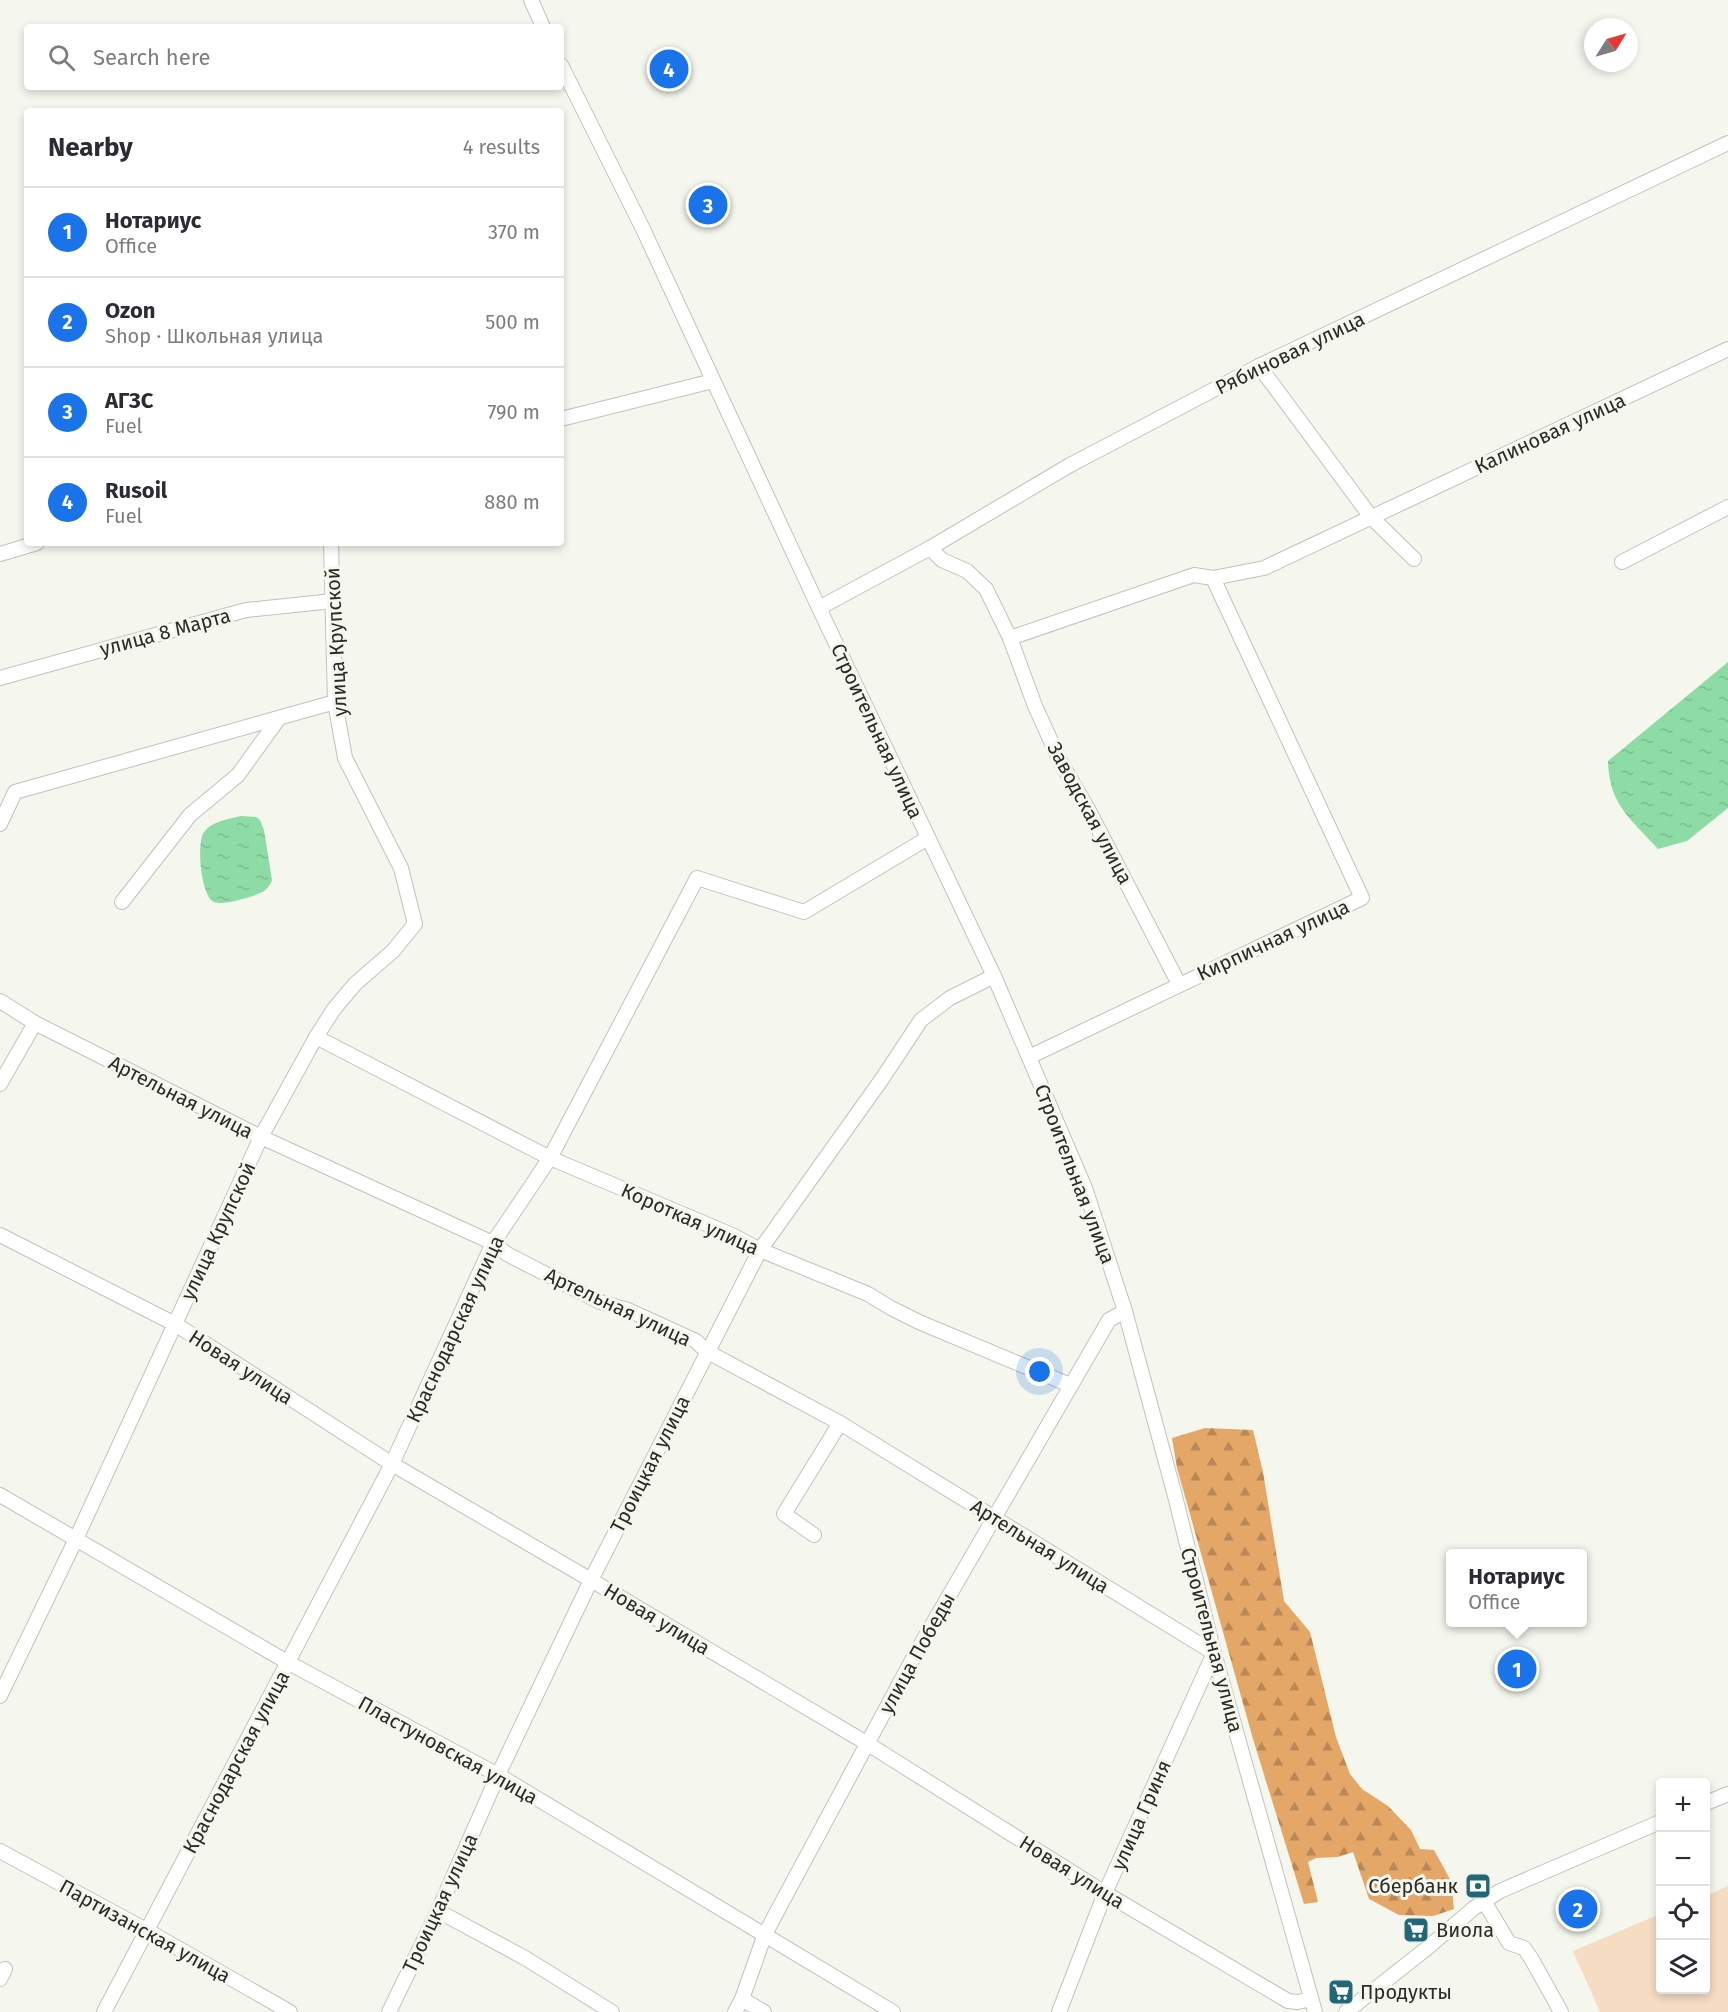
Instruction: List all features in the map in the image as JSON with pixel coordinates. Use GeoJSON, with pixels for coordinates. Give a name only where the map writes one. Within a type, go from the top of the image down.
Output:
{"type":"FeatureCollection","features":[{"type":"Feature","properties":{"kind":"street"},"geometry":{"type":"LineString","coordinates":[[531,0],[542,24]]}},
{"type":"Feature","properties":{"kind":"street","name":"Строительная улица"},"geometry":{"type":"LineString","coordinates":[[564,71],[643,230],[712,381],[994,976],[1084,1188],[1125,1311],[1214,1653],[1313,2006]]}},
{"type":"Feature","properties":{"kind":"street","name":"Рябиновая улица"},"geometry":{"type":"LineString","coordinates":[[819,608],[930,548],[1070,465],[1259,366],[1728,143]]}},
{"type":"Feature","properties":{"kind":"street","name":"Калиновая улица"},"geometry":{"type":"LineString","coordinates":[[1010,638],[1194,575],[1213,578],[1264,568],[1728,349]]}},
{"type":"Feature","properties":{"kind":"street"},"geometry":{"type":"LineString","coordinates":[[1259,366],[1371,517],[1413,559]]}},
{"type":"Feature","properties":{"kind":"street"},"geometry":{"type":"LineString","coordinates":[[564,418],[712,381]]}},
{"type":"Feature","properties":{"kind":"street"},"geometry":{"type":"LineString","coordinates":[[1622,562],[1728,507]]}},
{"type":"Feature","properties":{"kind":"street"},"geometry":{"type":"LineString","coordinates":[[0,554],[27,546]]}},
{"type":"Feature","properties":{"kind":"street","name":"улица Крупской"},"geometry":{"type":"LineString","coordinates":[[0,1696],[76,1539],[261,1137],[334,1009],[356,984],[393,951],[415,924],[401,868],[345,758],[335,702],[331,546]]}},
{"type":"Feature","properties":{"kind":"street","name":"Заводская улица"},"geometry":{"type":"LineString","coordinates":[[930,548],[942,560],[967,571],[986,589],[1010,638],[1035,706],[1060,761],[1088,809],[1179,984]]}},
{"type":"Feature","properties":{"kind":"street","name":"Кирпичная улица"},"geometry":{"type":"LineString","coordinates":[[1029,1057],[1362,898],[1213,578]]}},
{"type":"Feature","properties":{"kind":"street","name":"улица 8 Марта"},"geometry":{"type":"LineString","coordinates":[[0,678],[246,610],[333,601]]}},
{"type":"Feature","properties":{"kind":"street"},"geometry":{"type":"LineString","coordinates":[[0,824],[15,792],[335,702]]}},
{"type":"Feature","properties":{"kind":"street"},"geometry":{"type":"LineString","coordinates":[[122,902],[190,815],[238,775],[279,718]]}},
{"type":"Feature","properties":{"kind":"street","name":"Краснодарская улица"},"geometry":{"type":"LineString","coordinates":[[104,2012],[392,1464],[493,1243],[550,1158],[697,878],[804,912],[928,838]]}},
{"type":"Feature","properties":{"kind":"street","name":"Троицкая улица"},"geometry":{"type":"LineString","coordinates":[[389,2012],[591,1580],[760,1250],[921,1020],[950,998],[994,976]]}},
{"type":"Feature","properties":{"kind":"street","name":"Артельная улица"},"geometry":{"type":"LineString","coordinates":[[0,1001],[36,1023],[261,1137],[493,1243],[507,1254],[600,1302],[628,1310],[696,1341],[706,1352],[840,1423],[1214,1653]]}},
{"type":"Feature","properties":{"kind":"street"},"geometry":{"type":"LineString","coordinates":[[0,1084],[36,1023]]}},
{"type":"Feature","properties":{"kind":"street","name":"Короткая улица"},"geometry":{"type":"LineString","coordinates":[[316,1037],[550,1158],[732,1235],[760,1250],[868,1293],[919,1322],[1070,1385]]}},
{"type":"Feature","properties":{"kind":"street","name":"Новая улица"},"geometry":{"type":"LineString","coordinates":[[0,1235],[175,1324],[392,1464],[867,1744],[1105,1893],[1288,2001],[1313,2006]]}},
{"type":"Feature","properties":{"kind":"street","name":"улица Победы"},"geometry":{"type":"LineString","coordinates":[[735,2012],[742,1999],[765,1934],[917,1651],[1109,1320],[1125,1311]]}},
{"type":"Feature","properties":{"kind":"street"},"geometry":{"type":"LineString","coordinates":[[814,1534],[784,1514],[840,1423]]}},
{"type":"Feature","properties":{"kind":"street","name":"Пластуновская улица"},"geometry":{"type":"LineString","coordinates":[[0,1495],[289,1663],[498,1775],[893,2012]]}},
{"type":"Feature","properties":{"kind":"street","name":"улица Гриня"},"geometry":{"type":"LineString","coordinates":[[1059,2012],[1105,1893],[1214,1653]]}},
{"type":"Feature","properties":{"kind":"street"},"geometry":{"type":"LineString","coordinates":[[1710,1801],[1728,1794]]}},
{"type":"Feature","properties":{"kind":"street"},"geometry":{"type":"LineString","coordinates":[[1346,2012],[1484,1900],[1656,1824]]}},
{"type":"Feature","properties":{"kind":"street","name":"Партизанская улица"},"geometry":{"type":"LineString","coordinates":[[0,1851],[290,2012]]}},
{"type":"Feature","properties":{"kind":"street"},"geometry":{"type":"LineString","coordinates":[[1484,1900],[1509,1943],[1524,1948],[1531,1958],[1561,2012]]}},
{"type":"Feature","properties":{"kind":"street"},"geometry":{"type":"LineString","coordinates":[[438,1911],[525,1958],[612,2012]]}},
{"type":"Feature","properties":{"kind":"street"},"geometry":{"type":"LineString","coordinates":[[742,1999],[764,2012]]}},
{"type":"Feature","properties":{"kind":"green space"},"geometry":{"type":"Polygon","coordinates":[[[1205,1428],[1253,1430],[1263,1472],[1284,1601],[1310,1632],[1336,1737],[1350,1774],[1362,1789],[1388,1806],[1411,1830],[1420,1849],[1434,1850],[1451,1881],[1454,1909],[1433,1916],[1399,1915],[1369,1899],[1353,1852],[1338,1857],[1316,1858],[1308,1862],[1318,1902],[1304,1904],[1253,1739],[1177,1468],[1172,1438],[1205,1428]]]}},
{"type":"Feature","properties":{"kind":"shaded area"},"geometry":{"type":"Polygon","coordinates":[[[1728,1886],[1728,2012],[1600,2012],[1573,1951],[1656,1916],[1656,1994],[1710,1994],[1710,1894],[1728,1886]]]}},
{"type":"Feature","properties":{"kind":"water"},"geometry":{"type":"Polygon","coordinates":[[[1728,662],[1728,808],[1687,841],[1658,849],[1631,820],[1617,800],[1609,776],[1608,761],[1728,662]]]}},
{"type":"Feature","properties":{"kind":"water"},"geometry":{"type":"Polygon","coordinates":[[[241,816],[256,817],[260,820],[264,830],[272,880],[269,886],[260,893],[232,902],[214,902],[203,881],[200,858],[202,838],[211,825],[241,816]]]}},
{"type":"Feature","properties":{"kind":"place","name":"Rusoil"},"geometry":{"type":"Point","coordinates":[669,69]}},
{"type":"Feature","properties":{"kind":"place","name":"АГЗС"},"geometry":{"type":"Point","coordinates":[708,205]}},
{"type":"Feature","properties":{"kind":"place","name":"Нотариус"},"geometry":{"type":"Point","coordinates":[1517,1669]}},
{"type":"Feature","properties":{"kind":"place","name":"Сбербанк"},"geometry":{"type":"Point","coordinates":[1478,1886]}},
{"type":"Feature","properties":{"kind":"place","name":"Ozon"},"geometry":{"type":"Point","coordinates":[1578,1909]}},
{"type":"Feature","properties":{"kind":"place","name":"Виола"},"geometry":{"type":"Point","coordinates":[1416,1930]}},
{"type":"Feature","properties":{"kind":"place","name":"Продукты"},"geometry":{"type":"Point","coordinates":[1341,1992]}}]}
